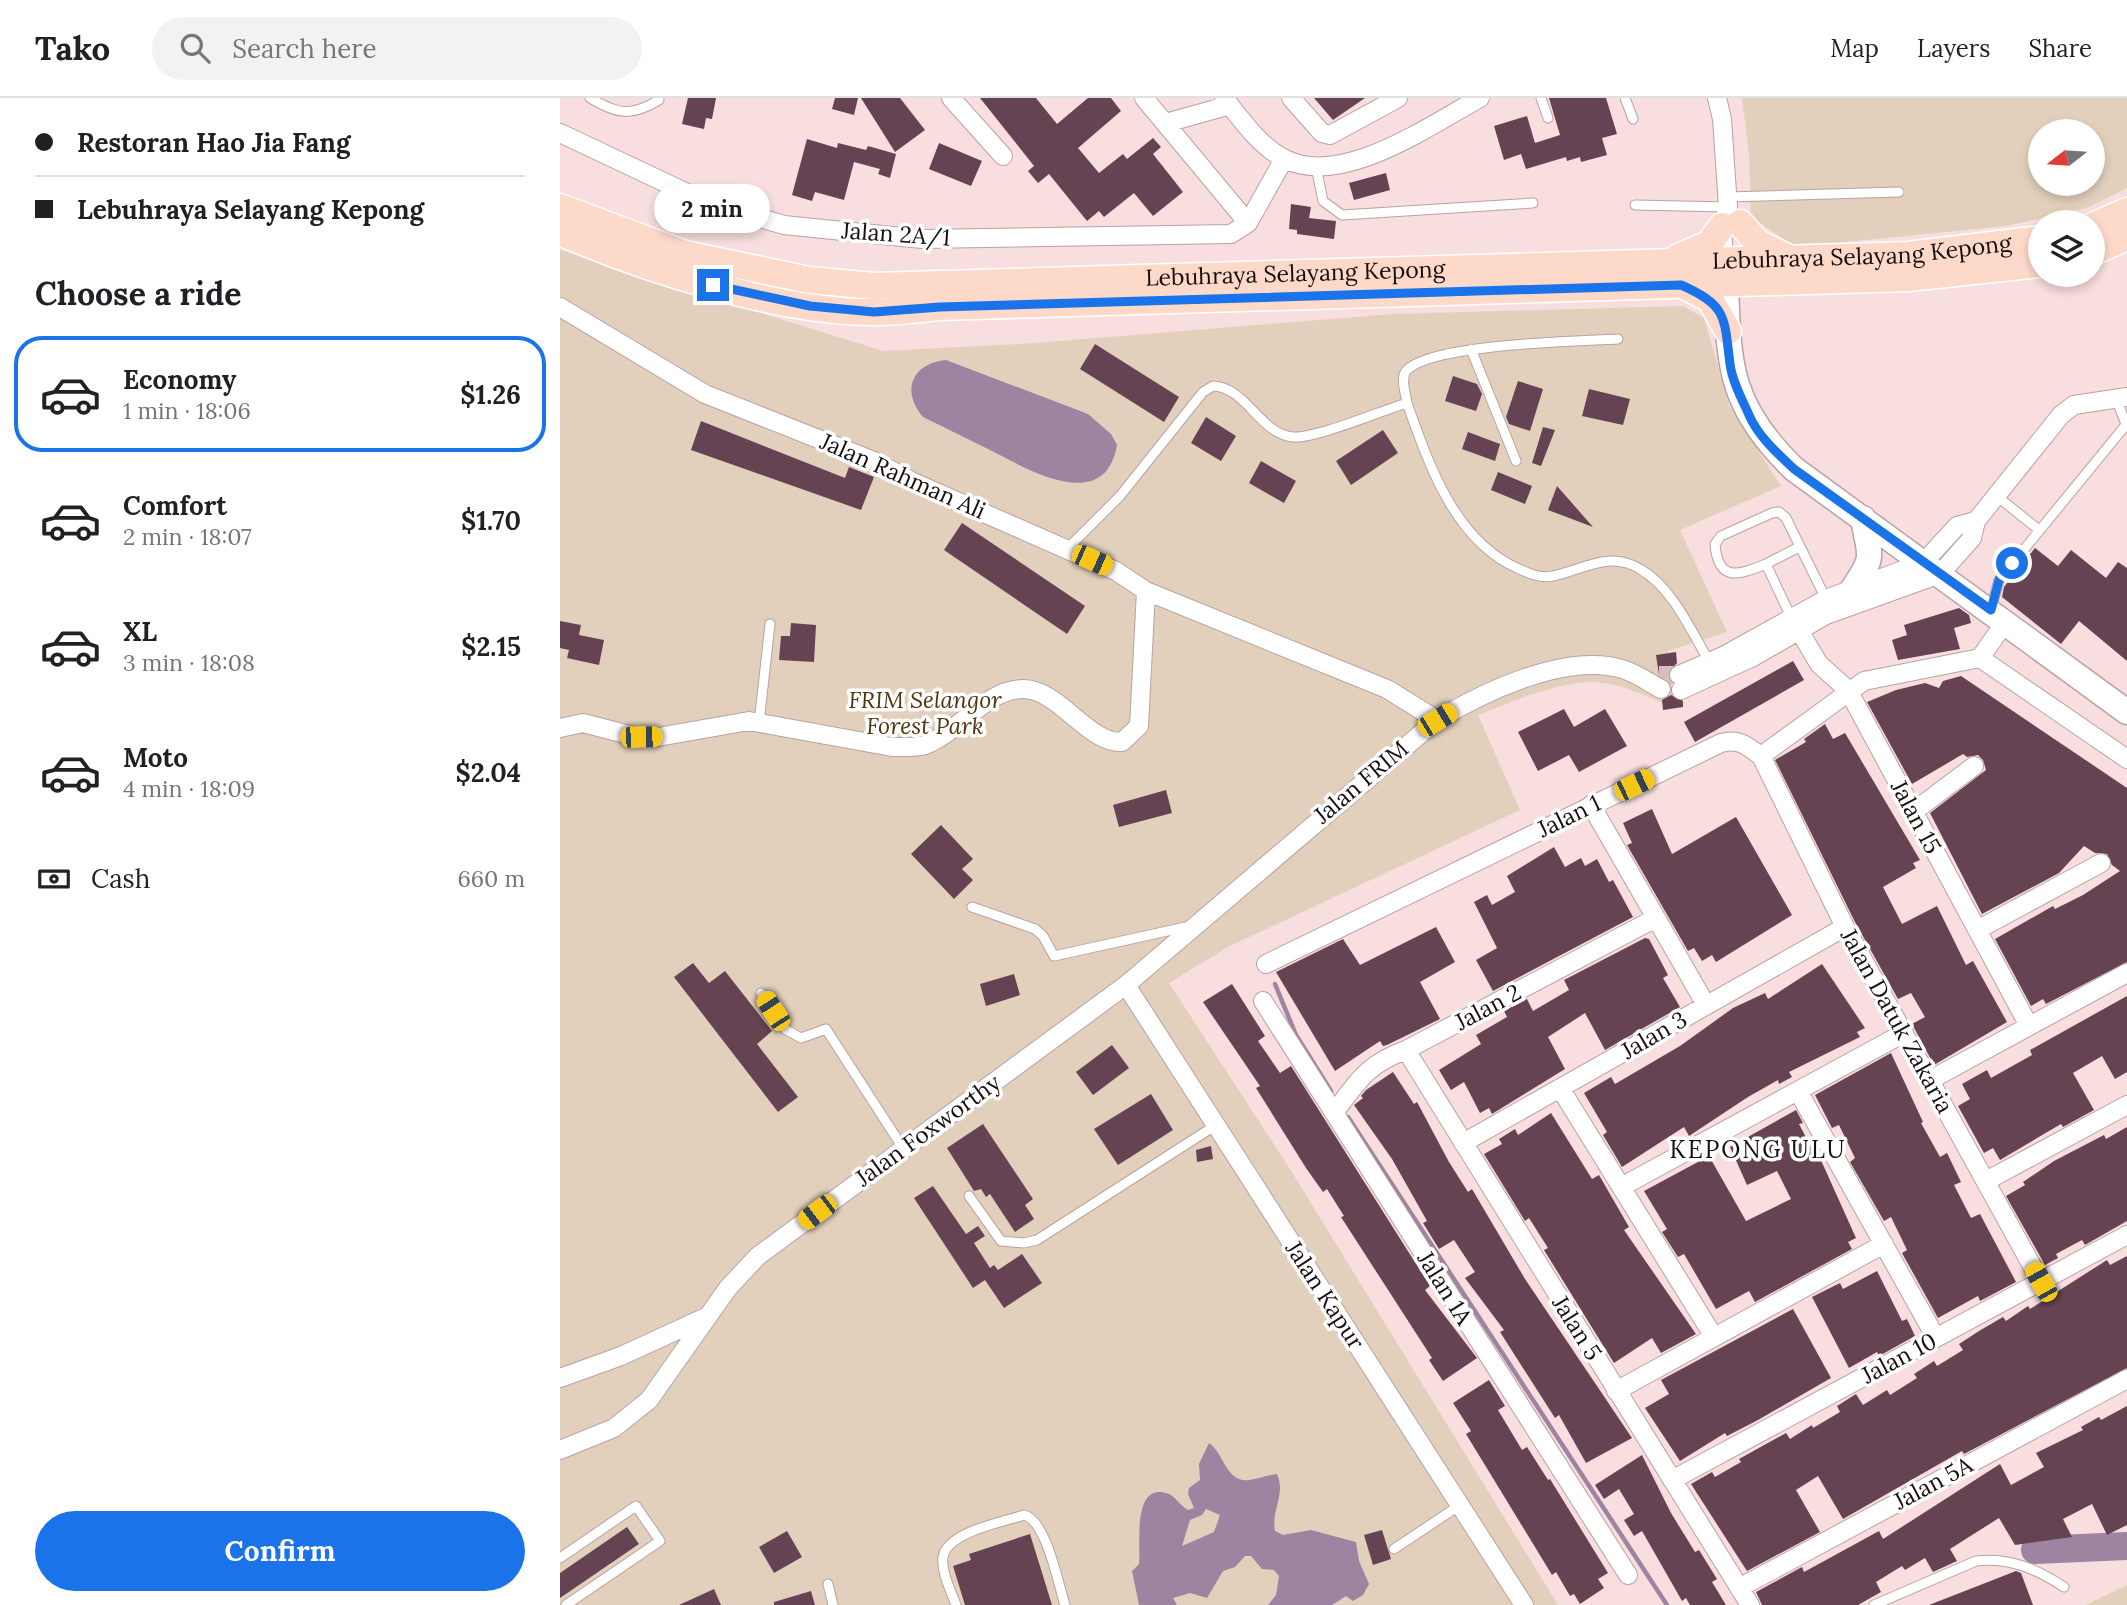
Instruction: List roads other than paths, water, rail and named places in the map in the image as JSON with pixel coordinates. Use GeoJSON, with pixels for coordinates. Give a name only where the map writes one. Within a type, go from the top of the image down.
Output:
{"type":"FeatureCollection","features":[{"type":"Feature","properties":{"kind":"main road","name":"Lebuhraya Selayang Kepong"},"geometry":{"type":"LineString","coordinates":[[560,207],[685,254],[808,280],[874,286],[1660,262],[1734,272],[1909,278],[2028,265]]}},
{"type":"Feature","properties":{"kind":"main road"},"geometry":{"type":"LineString","coordinates":[[2105,221],[2127,211]]}},
{"type":"Feature","properties":{"kind":"main road"},"geometry":{"type":"LineString","coordinates":[[1660,262],[1702,249],[1717,236],[1730,213],[1758,243],[1793,259]]}},
{"type":"Feature","properties":{"kind":"main road","name":"Lebuhraya Selayang Kepong"},"geometry":{"type":"LineString","coordinates":[[560,232],[667,272],[736,291],[810,306],[874,312],[954,307],[1681,285],[1793,259],[1908,255],[2028,240]]}},
{"type":"Feature","properties":{"kind":"main road"},"geometry":{"type":"LineString","coordinates":[[2105,247],[2127,237]]}},
{"type":"Feature","properties":{"kind":"main road"},"geometry":{"type":"LineString","coordinates":[[1681,285],[1710,299],[1728,331]]}},
{"type":"Feature","properties":{"kind":"street"},"geometry":{"type":"LineString","coordinates":[[951,98],[1003,156]]}},
{"type":"Feature","properties":{"kind":"street"},"geometry":{"type":"LineString","coordinates":[[1144,98],[1248,223],[1283,159]]}},
{"type":"Feature","properties":{"kind":"street"},"geometry":{"type":"LineString","coordinates":[[1291,98],[1322,133],[1329,135],[1398,98]]}},
{"type":"Feature","properties":{"kind":"street"},"geometry":{"type":"LineString","coordinates":[[1166,123],[1227,102],[1273,152],[1283,159],[1316,167],[1338,165],[1389,146],[1480,98]]}},
{"type":"Feature","properties":{"kind":"street"},"geometry":{"type":"LineString","coordinates":[[1717,98],[1722,119],[1744,369],[1738,390]]}},
{"type":"Feature","properties":{"kind":"street","name":"Jalan 2A/1"},"geometry":{"type":"LineString","coordinates":[[560,133],[706,202],[784,225],[922,239],[1231,234],[1248,223]]}},
{"type":"Feature","properties":{"kind":"street"},"geometry":{"type":"LineString","coordinates":[[1734,272],[1728,331],[1730,367],[1750,418],[1773,449],[1794,469],[2124,703]]}},
{"type":"Feature","properties":{"kind":"street","name":"Jalan Rahman Ali"},"geometry":{"type":"LineString","coordinates":[[560,307],[705,394],[862,456],[913,482],[1116,571],[1146,591],[1387,689],[1437,720]]}},
{"type":"Feature","properties":{"kind":"street"},"geometry":{"type":"LineString","coordinates":[[1932,568],[1826,598],[1795,624],[1730,669],[1680,683],[1710,663],[1795,624],[1873,596],[1932,568],[1972,538],[1976,521],[2061,415],[2074,405],[2122,399]]}},
{"type":"Feature","properties":{"kind":"street"},"geometry":{"type":"LineString","coordinates":[[1852,590],[1867,569],[1871,558],[1863,518]]}},
{"type":"Feature","properties":{"kind":"street"},"geometry":{"type":"LineString","coordinates":[[560,728],[583,723],[641,737],[658,737],[735,722],[759,723],[892,747],[916,747],[936,739],[999,696],[1023,689],[1040,693],[1107,740],[1122,742],[1139,726],[1146,591]]}},
{"type":"Feature","properties":{"kind":"street"},"geometry":{"type":"LineString","coordinates":[[1980,658],[1998,616]]}},
{"type":"Feature","properties":{"kind":"street","name":"Jalan 15"},"geometry":{"type":"LineString","coordinates":[[1795,624],[1819,664],[1848,690],[2029,1026]]}},
{"type":"Feature","properties":{"kind":"street"},"geometry":{"type":"LineString","coordinates":[[1761,756],[1848,690],[1864,681],[1980,658],[2127,759]]}},
{"type":"Feature","properties":{"kind":"street","name":"Jalan FRIM"},"geometry":{"type":"LineString","coordinates":[[1126,985],[1437,720],[1481,695],[1573,667],[1613,667],[1660,682]]}},
{"type":"Feature","properties":{"kind":"street","name":"Jalan 1"},"geometry":{"type":"LineString","coordinates":[[1266,964],[1721,743],[1733,740],[1761,756]]}},
{"type":"Feature","properties":{"kind":"street","name":"Jalan Datuk Zakaria"},"geometry":{"type":"LineString","coordinates":[[1761,756],[1845,927],[2041,1282]]}},
{"type":"Feature","properties":{"kind":"street"},"geometry":{"type":"LineString","coordinates":[[1913,812],[1974,766]]}},
{"type":"Feature","properties":{"kind":"street"},"geometry":{"type":"LineString","coordinates":[[1591,806],[1706,1005]]}},
{"type":"Feature","properties":{"kind":"street"},"geometry":{"type":"LineString","coordinates":[[1977,930],[2101,863]]}},
{"type":"Feature","properties":{"kind":"street","name":"Jalan 2"},"geometry":{"type":"LineString","coordinates":[[1334,1113],[1367,1069],[1385,1058],[1406,1051],[1656,918]]}},
{"type":"Feature","properties":{"kind":"street","name":"Jalan 3"},"geometry":{"type":"LineString","coordinates":[[1462,1143],[1845,927]]}},
{"type":"Feature","properties":{"kind":"street"},"geometry":{"type":"LineString","coordinates":[[1930,1080],[2127,973]]}},
{"type":"Feature","properties":{"kind":"street","name":"Jalan Kapur"},"geometry":{"type":"LineString","coordinates":[[1126,985],[1524,1605]]}},
{"type":"Feature","properties":{"kind":"street","name":"Jalan Foxworthy"},"geometry":{"type":"LineString","coordinates":[[560,1450],[614,1428],[635,1414],[649,1400],[728,1288],[758,1256],[1126,985]]}},
{"type":"Feature","properties":{"kind":"street","name":"Jalan 1A"},"geometry":{"type":"LineString","coordinates":[[1263,1001],[1628,1574]]}},
{"type":"Feature","properties":{"kind":"street"},"geometry":{"type":"LineString","coordinates":[[1621,1186],[1904,1034]]}},
{"type":"Feature","properties":{"kind":"street","name":"Jalan 5"},"geometry":{"type":"LineString","coordinates":[[1406,1051],[1750,1605]]}},
{"type":"Feature","properties":{"kind":"street"},"geometry":{"type":"LineString","coordinates":[[1560,1088],[1714,1337]]}},
{"type":"Feature","properties":{"kind":"street"},"geometry":{"type":"LineString","coordinates":[[1798,1091],[1936,1338]]}},
{"type":"Feature","properties":{"kind":"street"},"geometry":{"type":"LineString","coordinates":[[1986,1181],[2127,1105]]}},
{"type":"Feature","properties":{"kind":"street","name":"Jalan 10"},"geometry":{"type":"LineString","coordinates":[[1672,1480],[2127,1235]]}},
{"type":"Feature","properties":{"kind":"street"},"geometry":{"type":"LineString","coordinates":[[1616,1391],[1884,1244]]}},
{"type":"Feature","properties":{"kind":"street"},"geometry":{"type":"LineString","coordinates":[[560,1378],[621,1356],[709,1315]]}},
{"type":"Feature","properties":{"kind":"street","name":"Jalan 5A"},"geometry":{"type":"LineString","coordinates":[[1739,1587],[2127,1378]]}},
{"type":"Feature","properties":{"kind":"lane"},"geometry":{"type":"LineString","coordinates":[[590,98],[603,101],[618,113],[631,114],[659,100]]}},
{"type":"Feature","properties":{"kind":"lane"},"geometry":{"type":"LineString","coordinates":[[1541,98],[1548,118]]}},
{"type":"Feature","properties":{"kind":"lane"},"geometry":{"type":"LineString","coordinates":[[1625,98],[1633,119]]}},
{"type":"Feature","properties":{"kind":"lane"},"geometry":{"type":"LineString","coordinates":[[1316,167],[1323,201],[1342,215],[1533,203]]}},
{"type":"Feature","properties":{"kind":"lane"},"geometry":{"type":"LineString","coordinates":[[1634,205],[1730,213],[1899,192]]}},
{"type":"Feature","properties":{"kind":"lane"},"geometry":{"type":"LineString","coordinates":[[1618,339],[1471,349],[1417,364],[1407,370],[1403,377],[1407,403],[1438,479],[1457,514],[1476,539],[1512,566],[1540,577],[1552,577],[1594,561],[1638,567],[1673,601],[1710,663]]}},
{"type":"Feature","properties":{"kind":"lane"},"geometry":{"type":"LineString","coordinates":[[1471,349],[1516,461]]}},
{"type":"Feature","properties":{"kind":"lane"},"geometry":{"type":"LineString","coordinates":[[1067,549],[1120,496],[1203,392],[1213,386],[1222,386],[1266,423],[1293,437],[1407,403]]}},
{"type":"Feature","properties":{"kind":"lane"},"geometry":{"type":"LineString","coordinates":[[1998,616],[1999,580],[2126,427],[2122,399]]}},
{"type":"Feature","properties":{"kind":"lane"},"geometry":{"type":"LineString","coordinates":[[1998,496],[2039,530]]}},
{"type":"Feature","properties":{"kind":"lane"},"geometry":{"type":"LineString","coordinates":[[1799,547],[1741,575],[1731,575],[1716,555],[1715,544],[1721,536],[1779,512],[1786,518],[1826,598]]}},
{"type":"Feature","properties":{"kind":"lane"},"geometry":{"type":"LineString","coordinates":[[1766,564],[1795,624]]}},
{"type":"Feature","properties":{"kind":"lane"},"geometry":{"type":"LineString","coordinates":[[759,723],[770,624]]}},
{"type":"Feature","properties":{"kind":"lane"},"geometry":{"type":"LineString","coordinates":[[972,908],[1035,929],[1043,936],[1055,956],[1194,925]]}},
{"type":"Feature","properties":{"kind":"lane"},"geometry":{"type":"LineString","coordinates":[[761,993],[792,1034],[801,1038],[825,1029],[903,1148]]}},
{"type":"Feature","properties":{"kind":"lane"},"geometry":{"type":"LineString","coordinates":[[968,1196],[1001,1241],[1024,1243],[1037,1240],[1216,1125]]}},
{"type":"Feature","properties":{"kind":"lane"},"geometry":{"type":"LineString","coordinates":[[1394,1549],[1460,1505]]}},
{"type":"Feature","properties":{"kind":"lane"},"geometry":{"type":"LineString","coordinates":[[560,1558],[636,1506],[660,1541],[566,1605]]}},
{"type":"Feature","properties":{"kind":"lane"},"geometry":{"type":"LineString","coordinates":[[956,1605],[943,1566],[946,1548],[957,1537],[1024,1515],[1031,1516],[1041,1528],[1065,1605]]}},
{"type":"Feature","properties":{"kind":"lane"},"geometry":{"type":"LineString","coordinates":[[1874,1605],[1976,1561],[2017,1564],[2041,1572],[2064,1587]]}},
{"type":"Feature","properties":{"kind":"lane"},"geometry":{"type":"LineString","coordinates":[[828,1584],[834,1605]]}},
{"type":"Feature","properties":{"kind":"waterway"},"geometry":{"type":"LineString","coordinates":[[1275,984],[1296,1035],[1331,1091]]}},
{"type":"Feature","properties":{"kind":"waterway"},"geometry":{"type":"LineString","coordinates":[[1348,1117],[1667,1605]]}},
{"type":"Feature","properties":{"kind":"waterway"},"geometry":{"type":"LineString","coordinates":[[2035,1550],[2127,1546]]}},
{"type":"Feature","properties":{"kind":"tunnel"},"geometry":{"type":"LineString","coordinates":[[1659,675],[1679,675]]}},
{"type":"Feature","properties":{"kind":"district","name":"KEPONG ULU"},"geometry":{"type":"Point","coordinates":[1758,1150]}},
{"type":"Feature","properties":{"kind":"park label","name":"FRIM Selangor Forest Park"},"geometry":{"type":"Point","coordinates":[925,713]}}]}
